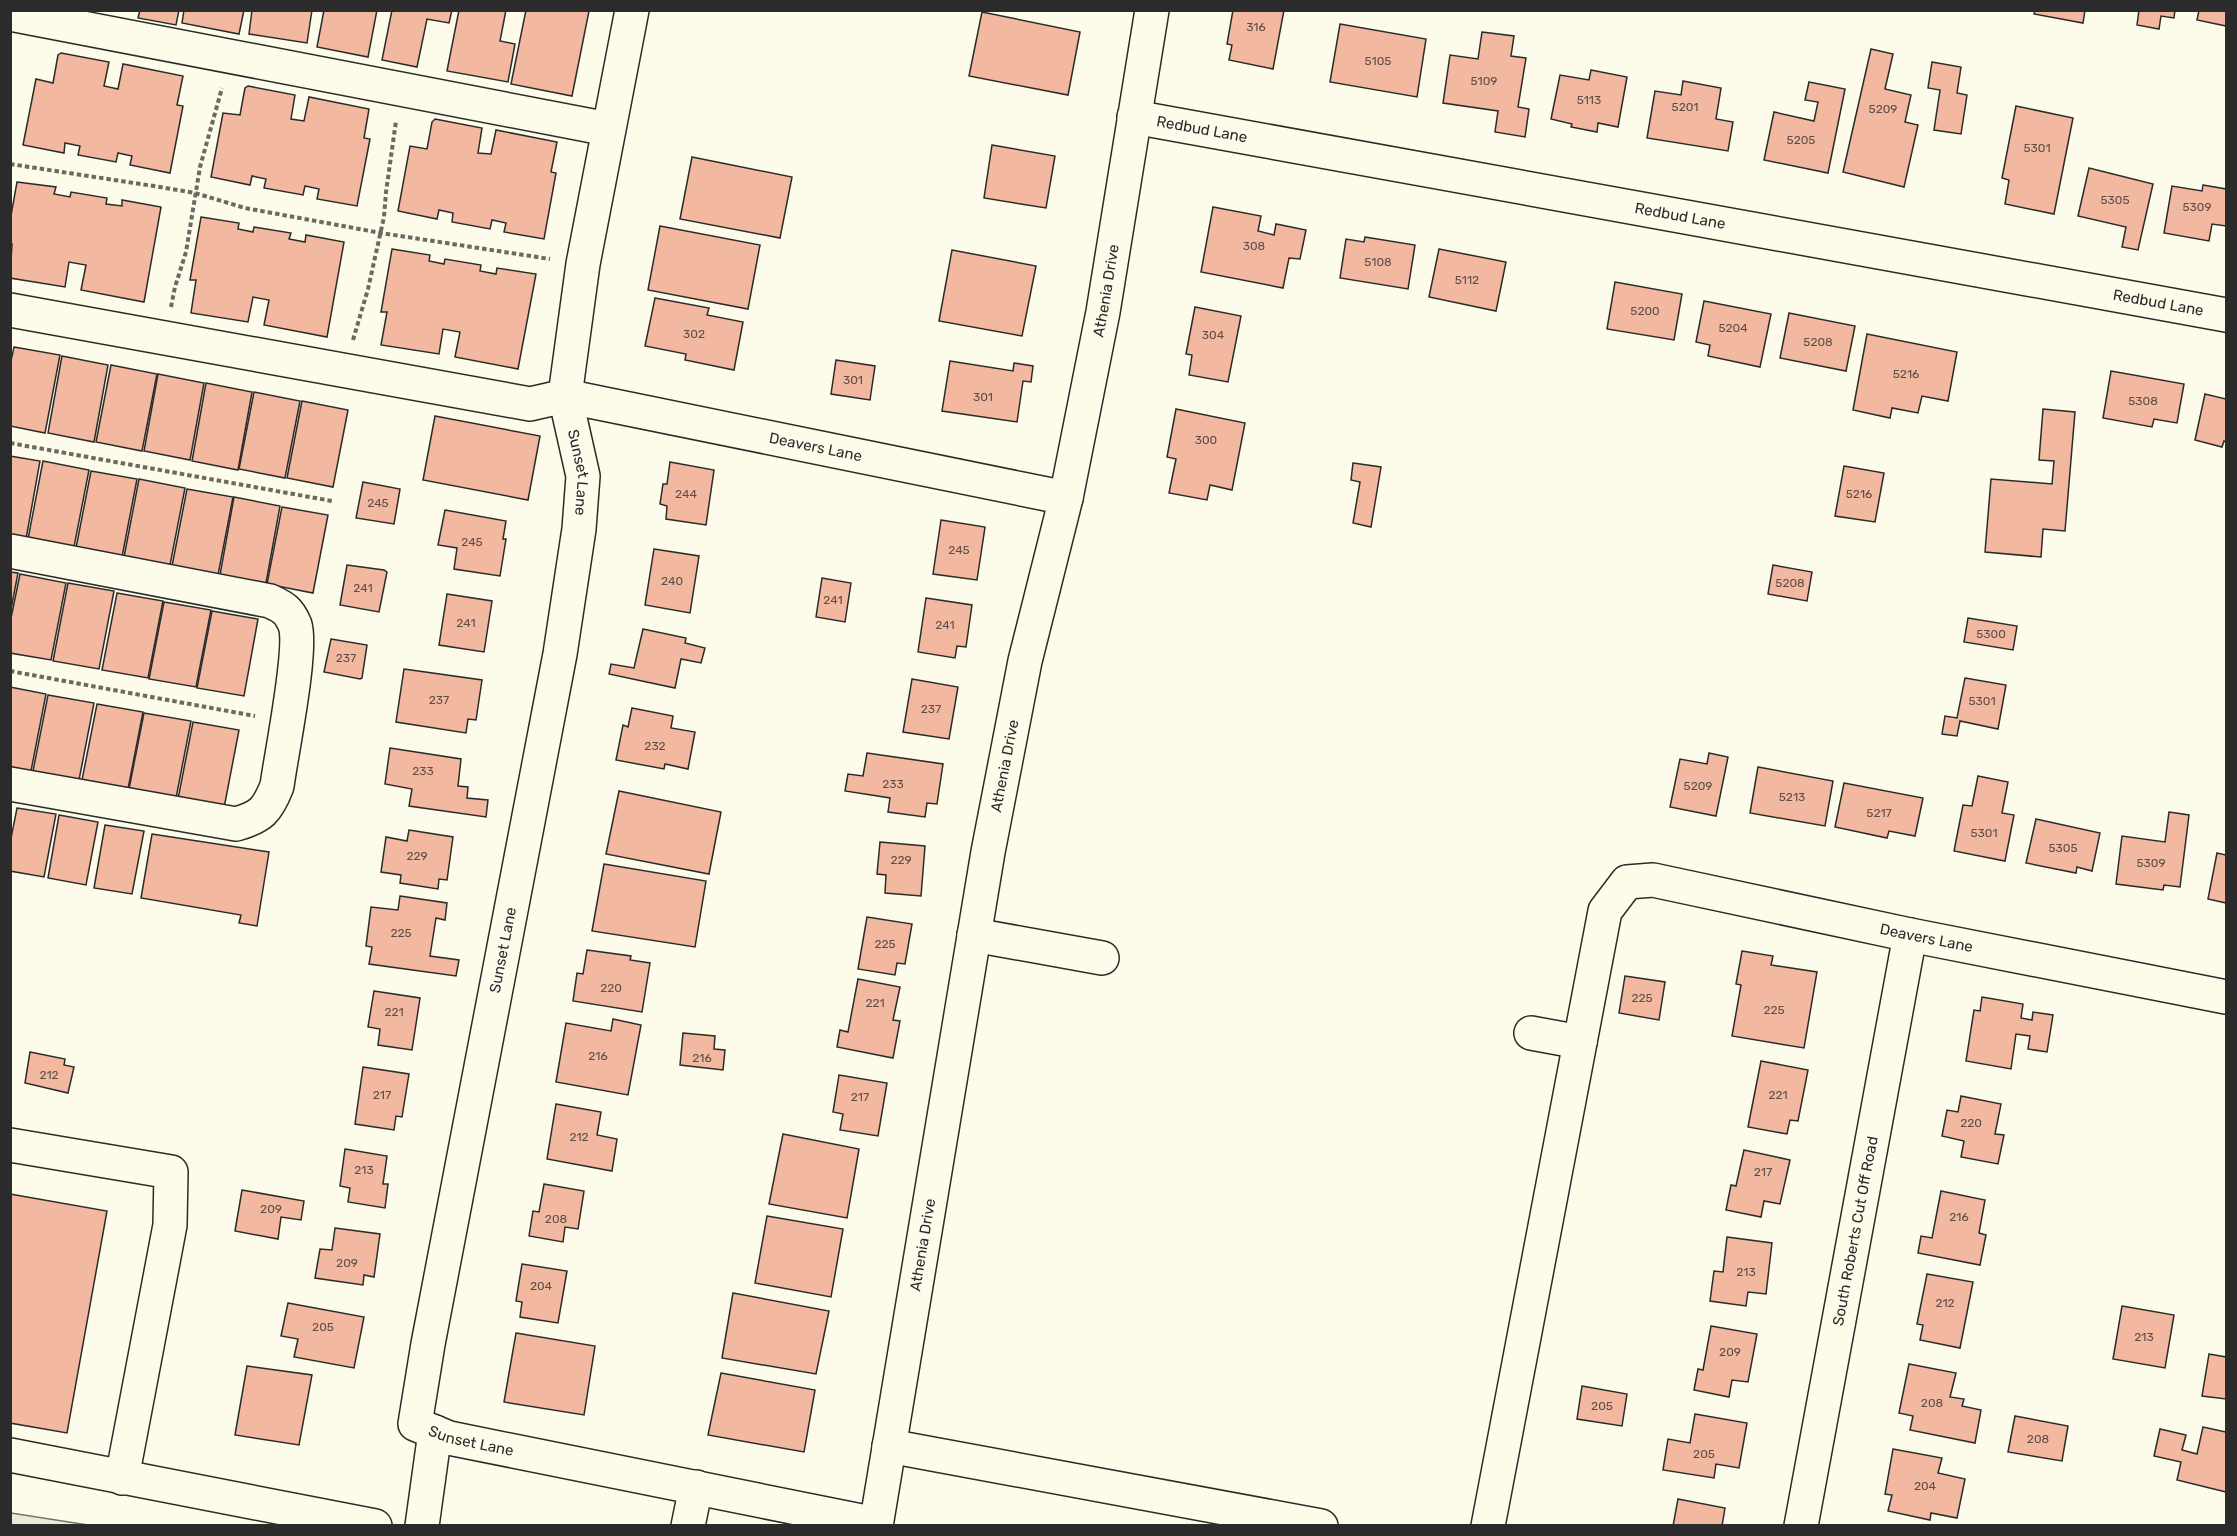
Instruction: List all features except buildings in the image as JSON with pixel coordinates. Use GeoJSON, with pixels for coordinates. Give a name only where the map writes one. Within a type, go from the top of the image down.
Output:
{"type":"FeatureCollection","features":[{"type":"Feature","properties":{"kind":"street","name":"Sunset Lane"},"geometry":{"type":"LineString","coordinates":[[632,10],[583,264],[566,396],[583,476],[579,529],[560,654],[428,1344],[415,1424],[449,1438],[876,1525]]}},
{"type":"Feature","properties":{"kind":"street","name":"Athenia Drive"},"geometry":{"type":"LineString","coordinates":[[876,1525],[988,852],[1025,661],[1066,498],[1103,312],[1152,10]]}},
{"type":"Feature","properties":{"kind":"street"},"geometry":{"type":"LineString","coordinates":[[10,14],[608,129]]}},
{"type":"Feature","properties":{"kind":"street","name":"Redbud Lane"},"geometry":{"type":"LineString","coordinates":[[1134,117],[2226,315]]}},
{"type":"Feature","properties":{"kind":"street"},"geometry":{"type":"LineString","coordinates":[[10,310],[530,404],[566,396]]}},
{"type":"Feature","properties":{"kind":"street","name":"Deavers Lane"},"geometry":{"type":"LineString","coordinates":[[566,396],[1066,498]]}},
{"type":"Feature","properties":{"kind":"street"},"geometry":{"type":"LineString","coordinates":[[10,551],[260,598],[286,609],[296,627],[296,658],[276,786],[271,801],[255,818],[236,824],[10,784]]}},
{"type":"Feature","properties":{"kind":"street","name":"Deavers Lane"},"geometry":{"type":"LineString","coordinates":[[1580,1042],[1605,911],[1627,882],[1653,880],[1910,935],[2226,997]]}},
{"type":"Feature","properties":{"kind":"street"},"geometry":{"type":"LineString","coordinates":[[974,935],[1102,958]]}},
{"type":"Feature","properties":{"kind":"street","name":"South Roberts Cut Off Road"},"geometry":{"type":"LineString","coordinates":[[1801,1526],[1910,935]]}},
{"type":"Feature","properties":{"kind":"street"},"geometry":{"type":"LineString","coordinates":[[1488,1526],[1580,1042],[1531,1033]]}},
{"type":"Feature","properties":{"kind":"street"},"geometry":{"type":"LineString","coordinates":[[10,1145],[171,1172],[170,1225],[122,1478]]}},
{"type":"Feature","properties":{"kind":"street"},"geometry":{"type":"LineString","coordinates":[[422,1526],[435,1432]]}},
{"type":"Feature","properties":{"kind":"street"},"geometry":{"type":"LineString","coordinates":[[889,1446],[1321,1526]]}},
{"type":"Feature","properties":{"kind":"street"},"geometry":{"type":"LineString","coordinates":[[10,1455],[375,1526]]}},
{"type":"Feature","properties":{"kind":"street"},"geometry":{"type":"LineString","coordinates":[[688,1526],[696,1487]]}},
{"type":"Feature","properties":{"kind":"path"},"geometry":{"type":"LineString","coordinates":[[164,338],[175,287],[186,252],[195,193],[209,127],[220,99],[228,56]]}},
{"type":"Feature","properties":{"kind":"path"},"geometry":{"type":"LineString","coordinates":[[345,370],[381,233],[401,89]]}},
{"type":"Feature","properties":{"kind":"path"},"geometry":{"type":"LineString","coordinates":[[10,164],[195,193],[245,208],[381,233],[583,264]]}},
{"type":"Feature","properties":{"kind":"path"},"geometry":{"type":"LineString","coordinates":[[10,443],[332,501]]}},
{"type":"Feature","properties":{"kind":"path"},"geometry":{"type":"LineString","coordinates":[[10,671],[286,722]]}},
{"type":"Feature","properties":{"kind":"shaded area"},"geometry":{"type":"Polygon","coordinates":[[[11,1513],[88,1525],[11,1525],[11,1513]]]}}]}
